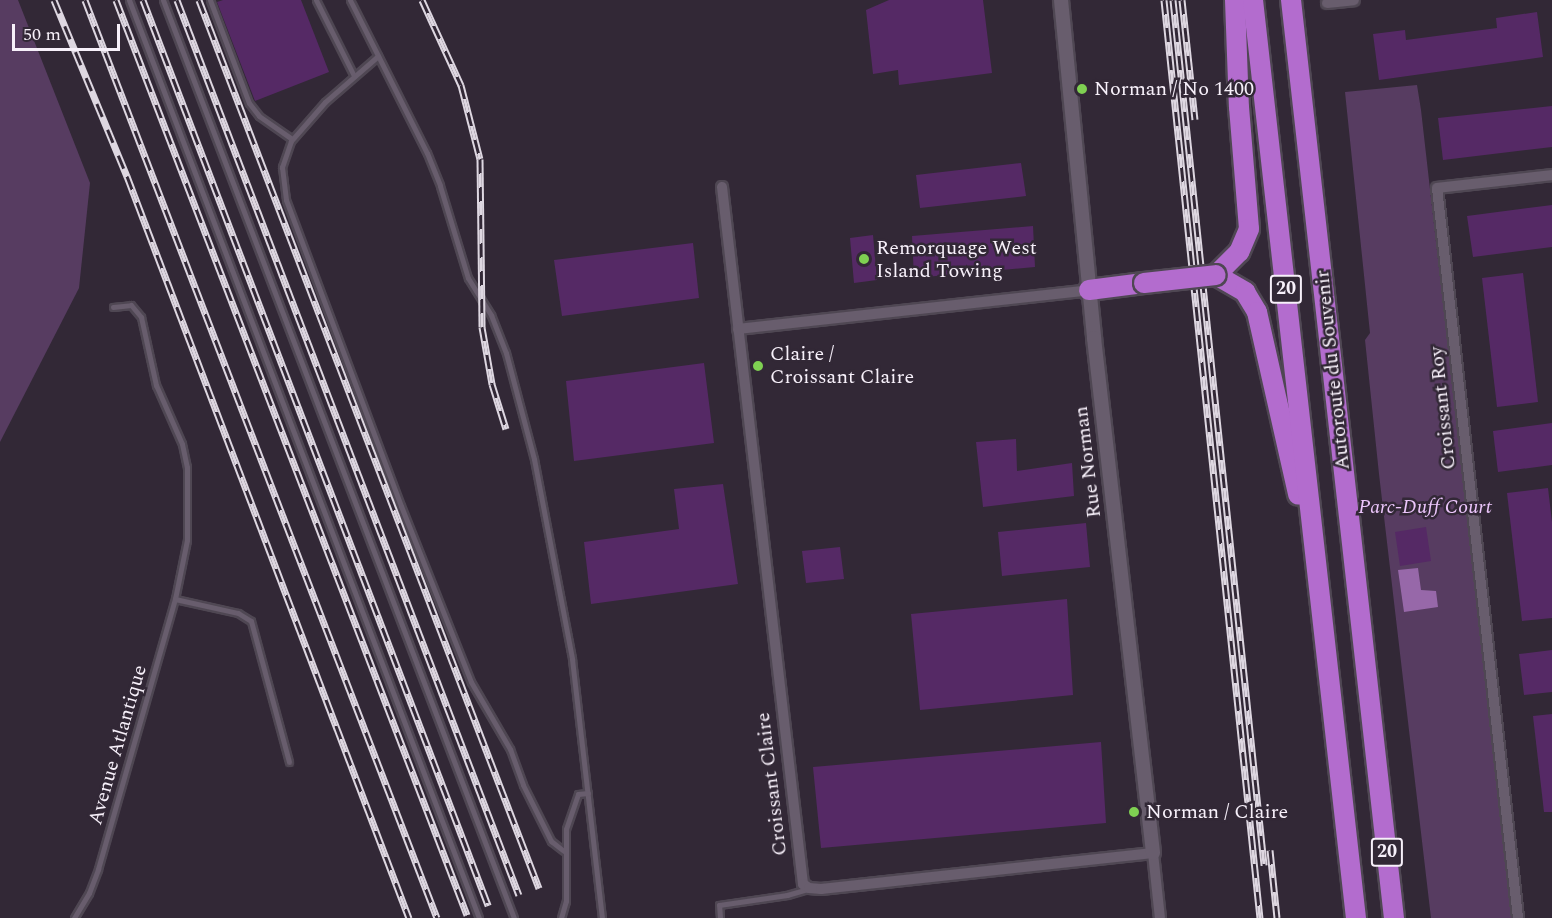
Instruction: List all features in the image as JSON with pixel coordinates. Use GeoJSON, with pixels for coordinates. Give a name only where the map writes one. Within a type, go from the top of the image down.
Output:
{"type":"FeatureCollection","features":[{"type":"Feature","properties":{"kind":"highway"},"geometry":{"type":"LineString","coordinates":[[1220,274],[1244,245],[1249,229],[1239,107],[1235,0]]}},
{"type":"Feature","properties":{"kind":"highway","name":"Autoroute du Souvenir"},"geometry":{"type":"LineString","coordinates":[[1253,0],[1356,918]]}},
{"type":"Feature","properties":{"kind":"highway","name":"Autoroute du Souvenir"},"geometry":{"type":"LineString","coordinates":[[1291,0],[1394,918]]}},
{"type":"Feature","properties":{"kind":"highway"},"geometry":{"type":"LineString","coordinates":[[1089,290],[1220,274],[1245,292],[1257,312],[1318,579]]}},
{"type":"Feature","properties":{"kind":"street","name":"Rue Norman"},"geometry":{"type":"LineString","coordinates":[[1061,0],[1089,290],[1160,918]]}},
{"type":"Feature","properties":{"kind":"street"},"geometry":{"type":"LineString","coordinates":[[1327,3],[1354,0]]}},
{"type":"Feature","properties":{"kind":"street","name":"Croissant Roy"},"geometry":{"type":"LineString","coordinates":[[1518,918],[1437,188],[1552,175]]}},
{"type":"Feature","properties":{"kind":"street","name":"Croissant Claire"},"geometry":{"type":"LineString","coordinates":[[722,187],[800,871],[803,884],[809,888]]}},
{"type":"Feature","properties":{"kind":"street"},"geometry":{"type":"LineString","coordinates":[[738,329],[1089,290]]}},
{"type":"Feature","properties":{"kind":"street"},"geometry":{"type":"LineString","coordinates":[[809,888],[831,888],[1153,853]]}},
{"type":"Feature","properties":{"kind":"lane"},"geometry":{"type":"LineString","coordinates":[[129,0],[479,916]]}},
{"type":"Feature","properties":{"kind":"lane"},"geometry":{"type":"LineString","coordinates":[[163,0],[514,918]]}},
{"type":"Feature","properties":{"kind":"lane"},"geometry":{"type":"LineString","coordinates":[[210,0],[249,103],[266,121],[292,139]]}},
{"type":"Feature","properties":{"kind":"lane"},"geometry":{"type":"LineString","coordinates":[[316,0],[354,76]]}},
{"type":"Feature","properties":{"kind":"lane"},"geometry":{"type":"LineString","coordinates":[[350,0],[427,153],[440,186],[468,278],[491,315],[506,353],[534,459],[572,659],[602,918]]}},
{"type":"Feature","properties":{"kind":"lane"},"geometry":{"type":"LineString","coordinates":[[378,56],[312,114],[292,139],[282,167],[286,200],[384,462],[477,695],[510,749],[523,784],[551,841],[564,851]]}},
{"type":"Feature","properties":{"kind":"lane","name":"Avenue Atlantique"},"geometry":{"type":"LineString","coordinates":[[74,918],[89,893],[98,868],[175,599],[187,540],[187,467],[182,444],[156,386],[141,317],[131,305],[113,307]]}},
{"type":"Feature","properties":{"kind":"lane"},"geometry":{"type":"LineString","coordinates":[[175,599],[238,613],[253,625],[289,762]]}},
{"type":"Feature","properties":{"kind":"lane"},"geometry":{"type":"LineString","coordinates":[[563,918],[566,901],[564,851],[566,829],[578,794],[588,794]]}},
{"type":"Feature","properties":{"kind":"lane"},"geometry":{"type":"LineString","coordinates":[[720,918],[719,905],[787,895],[809,888]]}},
{"type":"Feature","properties":{"kind":"green space"},"geometry":{"type":"Polygon","coordinates":[[[0,0],[18,0],[90,183],[79,288],[0,442],[0,0]]]}},
{"type":"Feature","properties":{"kind":"green space","name":"Parc-Duff Court"},"geometry":{"type":"Polygon","coordinates":[[[1417,85],[1513,918],[1431,918],[1379,474],[1365,340],[1370,333],[1345,92],[1417,85]]]}},
{"type":"Feature","properties":{"kind":"shaded area"},"geometry":{"type":"Polygon","coordinates":[[[1418,568],[1421,590],[1436,591],[1438,607],[1404,612],[1398,570],[1418,568]]]}},
{"type":"Feature","properties":{"kind":"building"},"geometry":{"type":"Polygon","coordinates":[[[223,0],[301,0],[329,72],[255,101],[217,2],[223,0]]]}},
{"type":"Feature","properties":{"kind":"building"},"geometry":{"type":"Polygon","coordinates":[[[889,0],[983,0],[992,73],[899,85],[898,70],[873,74],[866,10],[889,0]]]}},
{"type":"Feature","properties":{"kind":"building"},"geometry":{"type":"Polygon","coordinates":[[[1537,12],[1543,57],[1379,80],[1373,34],[1405,30],[1406,40],[1497,28],[1496,18],[1537,12]]]}},
{"type":"Feature","properties":{"kind":"building"},"geometry":{"type":"Polygon","coordinates":[[[1552,106],[1552,147],[1443,160],[1438,118],[1552,106]]]}},
{"type":"Feature","properties":{"kind":"building"},"geometry":{"type":"Polygon","coordinates":[[[1021,163],[1026,196],[920,208],[916,175],[1021,163]]]}},
{"type":"Feature","properties":{"kind":"building"},"geometry":{"type":"Polygon","coordinates":[[[1552,205],[1552,247],[1473,257],[1467,216],[1552,205]]]}},
{"type":"Feature","properties":{"kind":"building"},"geometry":{"type":"Polygon","coordinates":[[[1033,226],[1035,267],[914,278],[912,236],[1033,226]]]}},
{"type":"Feature","properties":{"kind":"building","name":"Remorquage West Island Towing"},"geometry":{"type":"Polygon","coordinates":[[[873,235],[877,280],[854,283],[850,238],[873,235]]]}},
{"type":"Feature","properties":{"kind":"building"},"geometry":{"type":"Polygon","coordinates":[[[693,243],[699,298],[562,316],[554,260],[693,243]]]}},
{"type":"Feature","properties":{"kind":"building"},"geometry":{"type":"Polygon","coordinates":[[[1523,273],[1538,402],[1497,407],[1482,278],[1523,273]]]}},
{"type":"Feature","properties":{"kind":"building"},"geometry":{"type":"Polygon","coordinates":[[[704,363],[714,443],[574,461],[566,381],[704,363]]]}},
{"type":"Feature","properties":{"kind":"building"},"geometry":{"type":"Polygon","coordinates":[[[1552,423],[1552,465],[1498,472],[1493,431],[1552,423]]]}},
{"type":"Feature","properties":{"kind":"building"},"geometry":{"type":"Polygon","coordinates":[[[1016,439],[1017,471],[1072,463],[1074,496],[983,507],[976,442],[1016,439]]]}},
{"type":"Feature","properties":{"kind":"building"},"geometry":{"type":"Polygon","coordinates":[[[723,484],[738,584],[591,604],[584,542],[679,529],[674,489],[723,484]]]}},
{"type":"Feature","properties":{"kind":"building"},"geometry":{"type":"Polygon","coordinates":[[[1548,488],[1552,522],[1552,618],[1522,621],[1507,493],[1548,488]]]}},
{"type":"Feature","properties":{"kind":"building"},"geometry":{"type":"Polygon","coordinates":[[[1086,523],[1090,567],[1002,576],[998,532],[1086,523]]]}},
{"type":"Feature","properties":{"kind":"building"},"geometry":{"type":"Polygon","coordinates":[[[1426,527],[1431,561],[1400,566],[1395,532],[1426,527]]]}},
{"type":"Feature","properties":{"kind":"building"},"geometry":{"type":"Polygon","coordinates":[[[840,547],[844,579],[806,583],[802,551],[840,547]]]}},
{"type":"Feature","properties":{"kind":"building"},"geometry":{"type":"Polygon","coordinates":[[[1067,599],[1073,695],[920,710],[911,614],[1067,599]]]}},
{"type":"Feature","properties":{"kind":"building"},"geometry":{"type":"Polygon","coordinates":[[[1552,650],[1552,692],[1524,695],[1519,654],[1552,650]]]}},
{"type":"Feature","properties":{"kind":"building"},"geometry":{"type":"Polygon","coordinates":[[[1552,714],[1552,812],[1544,812],[1533,716],[1552,714]]]}},
{"type":"Feature","properties":{"kind":"building"},"geometry":{"type":"Polygon","coordinates":[[[1101,742],[1106,823],[821,848],[813,767],[1101,742]]]}},
{"type":"Feature","properties":{"kind":"railway"},"geometry":{"type":"LineString","coordinates":[[54,0],[127,176],[409,918]]}},
{"type":"Feature","properties":{"kind":"railway"},"geometry":{"type":"LineString","coordinates":[[85,0],[437,918]]}},
{"type":"Feature","properties":{"kind":"railway"},"geometry":{"type":"LineString","coordinates":[[116,0],[467,915]]}},
{"type":"Feature","properties":{"kind":"railway"},"geometry":{"type":"LineString","coordinates":[[143,0],[488,905]]}},
{"type":"Feature","properties":{"kind":"railway"},"geometry":{"type":"LineString","coordinates":[[177,0],[519,895]]}},
{"type":"Feature","properties":{"kind":"railway"},"geometry":{"type":"LineString","coordinates":[[199,0],[539,888]]}},
{"type":"Feature","properties":{"kind":"railway"},"geometry":{"type":"LineString","coordinates":[[422,0],[461,85],[480,159],[482,327],[492,384],[506,429]]}},
{"type":"Feature","properties":{"kind":"railway"},"geometry":{"type":"LineString","coordinates":[[1164,0],[1260,918]]}},
{"type":"Feature","properties":{"kind":"railway"},"geometry":{"type":"LineString","coordinates":[[1173,0],[1264,865]]}},
{"type":"Feature","properties":{"kind":"railway"},"geometry":{"type":"LineString","coordinates":[[1182,0],[1195,119]]}},
{"type":"Feature","properties":{"kind":"railway"},"geometry":{"type":"LineString","coordinates":[[1270,850],[1277,918]]}},
{"type":"Feature","properties":{"kind":"place","name":"Norman / No 1400"},"geometry":{"type":"Point","coordinates":[1082,89]}},
{"type":"Feature","properties":{"kind":"place","name":"Remorquage West Island Towing"},"geometry":{"type":"Point","coordinates":[864,259]}},
{"type":"Feature","properties":{"kind":"place","name":"Claire / Croissant Claire"},"geometry":{"type":"Point","coordinates":[758,366]}},
{"type":"Feature","properties":{"kind":"place","name":"Norman / Claire"},"geometry":{"type":"Point","coordinates":[1134,812]}}]}
